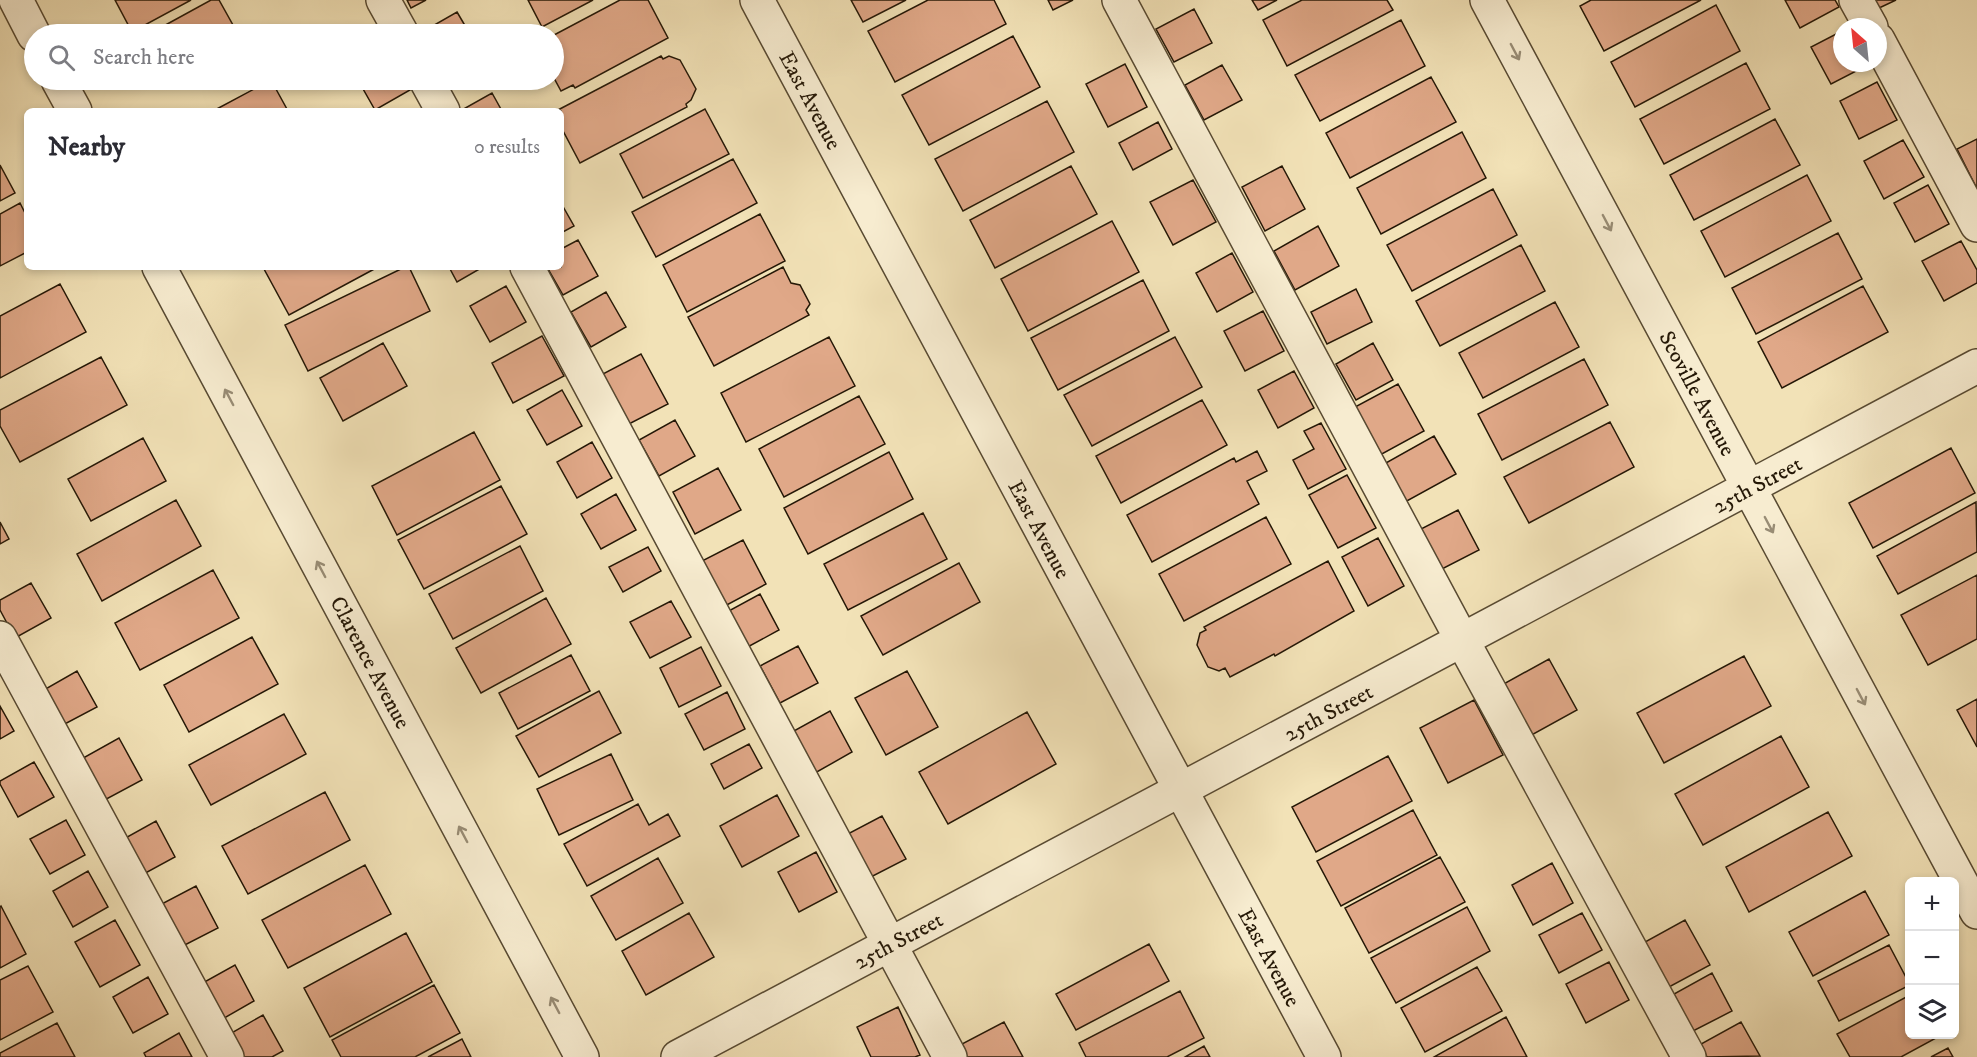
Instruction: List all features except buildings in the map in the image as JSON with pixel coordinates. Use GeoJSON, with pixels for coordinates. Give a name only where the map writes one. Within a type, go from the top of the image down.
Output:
{"type":"FeatureCollection","features":[{"type":"Feature","properties":{"kind":"street"},"geometry":{"type":"LineString","coordinates":[[16,0],[28,24]]}},
{"type":"Feature","properties":{"kind":"street"},"geometry":{"type":"LineString","coordinates":[[383,0],[396,24]]}},
{"type":"Feature","properties":{"kind":"street","name":"East Avenue"},"geometry":{"type":"LineString","coordinates":[[757,0],[1324,1057]]}},
{"type":"Feature","properties":{"kind":"street"},"geometry":{"type":"LineString","coordinates":[[1119,0],[1462,640],[1689,1057]]}},
{"type":"Feature","properties":{"kind":"street","name":"Scoville Avenue"},"geometry":{"type":"LineString","coordinates":[[1487,0],[1977,912]]}},
{"type":"Feature","properties":{"kind":"street"},"geometry":{"type":"LineString","coordinates":[[1857,0],[1866,18]]}},
{"type":"Feature","properties":{"kind":"street"},"geometry":{"type":"LineString","coordinates":[[1887,57],[1977,225]]}},
{"type":"Feature","properties":{"kind":"street"},"geometry":{"type":"LineString","coordinates":[[63,90],[73,108]]}},
{"type":"Feature","properties":{"kind":"street"},"geometry":{"type":"LineString","coordinates":[[431,90],[441,108]]}},
{"type":"Feature","properties":{"kind":"street","name":"Clarence Avenue"},"geometry":{"type":"LineString","coordinates":[[161,270],[582,1057]]}},
{"type":"Feature","properties":{"kind":"street"},"geometry":{"type":"LineString","coordinates":[[529,270],[950,1057]]}},
{"type":"Feature","properties":{"kind":"street","name":"25th Street"},"geometry":{"type":"LineString","coordinates":[[678,1057],[1977,366]]}},
{"type":"Feature","properties":{"kind":"street"},"geometry":{"type":"LineString","coordinates":[[0,638],[227,1057]]}}]}
